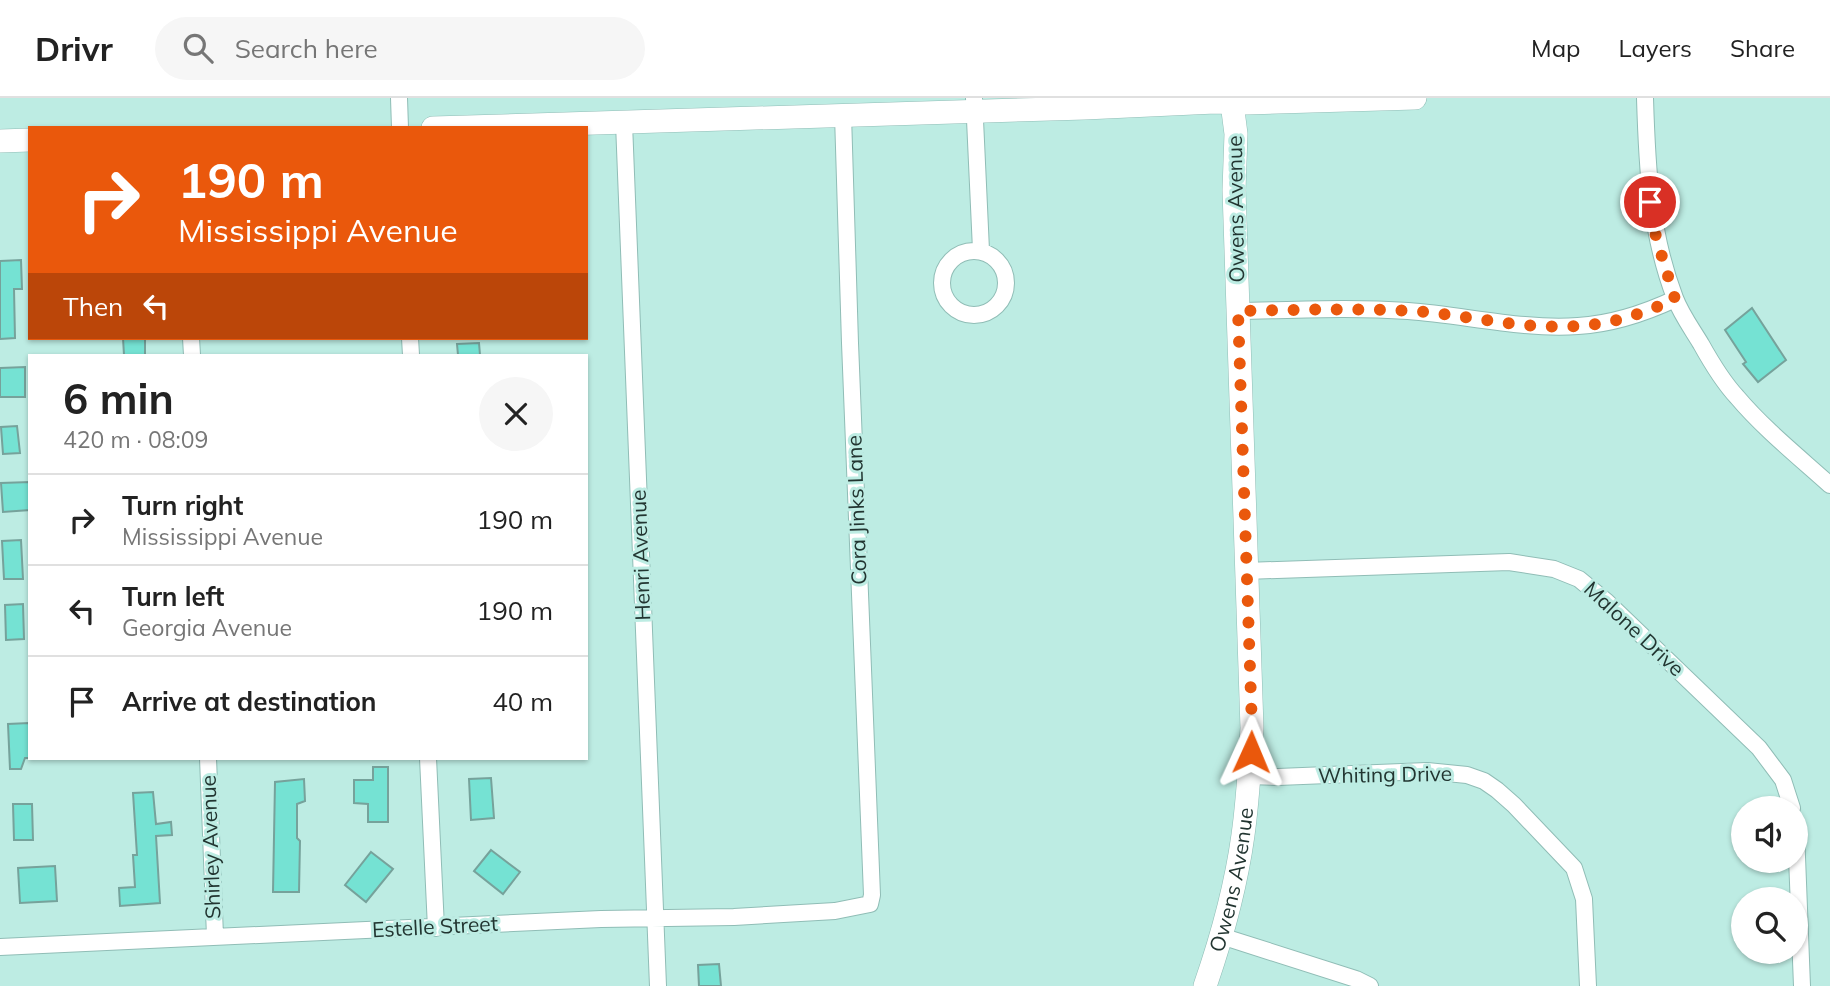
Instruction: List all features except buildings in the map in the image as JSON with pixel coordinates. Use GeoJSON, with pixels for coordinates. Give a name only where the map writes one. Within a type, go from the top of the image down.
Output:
{"type":"FeatureCollection","features":[{"type":"Feature","properties":{"kind":"street"},"geometry":{"type":"LineString","coordinates":[[399,98],[400,126]]}},
{"type":"Feature","properties":{"kind":"street"},"geometry":{"type":"LineString","coordinates":[[468,126],[843,115],[974,104],[1085,108],[1232,101],[1415,98]]}},
{"type":"Feature","properties":{"kind":"street"},"geometry":{"type":"LineString","coordinates":[[1645,98],[1650,202],[1656,237],[1675,299],[1712,363],[1736,397],[1830,485]]}},
{"type":"Feature","properties":{"kind":"street","name":"Owens Avenue"},"geometry":{"type":"LineString","coordinates":[[1205,986],[1231,901],[1243,836],[1252,728],[1234,190],[1236,135],[1232,101]]}},
{"type":"Feature","properties":{"kind":"street"},"geometry":{"type":"LineString","coordinates":[[974,104],[981,250]]}},
{"type":"Feature","properties":{"kind":"street","name":"Cora Jinks Lane"},"geometry":{"type":"LineString","coordinates":[[843,115],[867,742],[872,895],[870,905]]}},
{"type":"Feature","properties":{"kind":"street","name":"Henri Avenue"},"geometry":{"type":"LineString","coordinates":[[624,123],[658,986]]}},
{"type":"Feature","properties":{"kind":"street"},"geometry":{"type":"LineString","coordinates":[[0,141],[28,140]]}},
{"type":"Feature","properties":{"kind":"street"},"geometry":{"type":"LineString","coordinates":[[969,250],[981,250],[990,254],[1004,269],[1006,290],[996,307],[987,313],[967,315],[948,302],[941,281],[950,261],[959,254],[969,250]]}},
{"type":"Feature","properties":{"kind":"street"},"geometry":{"type":"LineString","coordinates":[[1238,311],[1367,308],[1565,327],[1619,320],[1675,299]]}},
{"type":"Feature","properties":{"kind":"street","name":"Malone Drive"},"geometry":{"type":"LineString","coordinates":[[1246,570],[1509,562],[1554,569],[1579,579],[1607,602],[1759,748],[1783,779],[1788,796]]}},
{"type":"Feature","properties":{"kind":"street","name":"Shirley Avenue"},"geometry":{"type":"LineString","coordinates":[[208,760],[215,936]]}},
{"type":"Feature","properties":{"kind":"street"},"geometry":{"type":"LineString","coordinates":[[428,760],[436,928]]}},
{"type":"Feature","properties":{"kind":"street","name":"Whiting Drive"},"geometry":{"type":"LineString","coordinates":[[1249,776],[1427,771],[1467,775],[1490,785],[1514,805],[1574,868],[1584,899],[1588,986]]}},
{"type":"Feature","properties":{"kind":"street"},"geometry":{"type":"LineString","coordinates":[[1798,873],[1802,986]]}},
{"type":"Feature","properties":{"kind":"street","name":"Estelle Street"},"geometry":{"type":"LineString","coordinates":[[0,947],[601,919],[734,917],[835,911],[870,905]]}},
{"type":"Feature","properties":{"kind":"street"},"geometry":{"type":"LineString","coordinates":[[1221,936],[1356,979],[1370,986]]}},
{"type":"Feature","properties":{"kind":"route"},"geometry":{"type":"LineString","coordinates":[[1251,752],[1238,311],[1367,308],[1565,327],[1619,320],[1675,299],[1656,237],[1650,202]]}}]}
